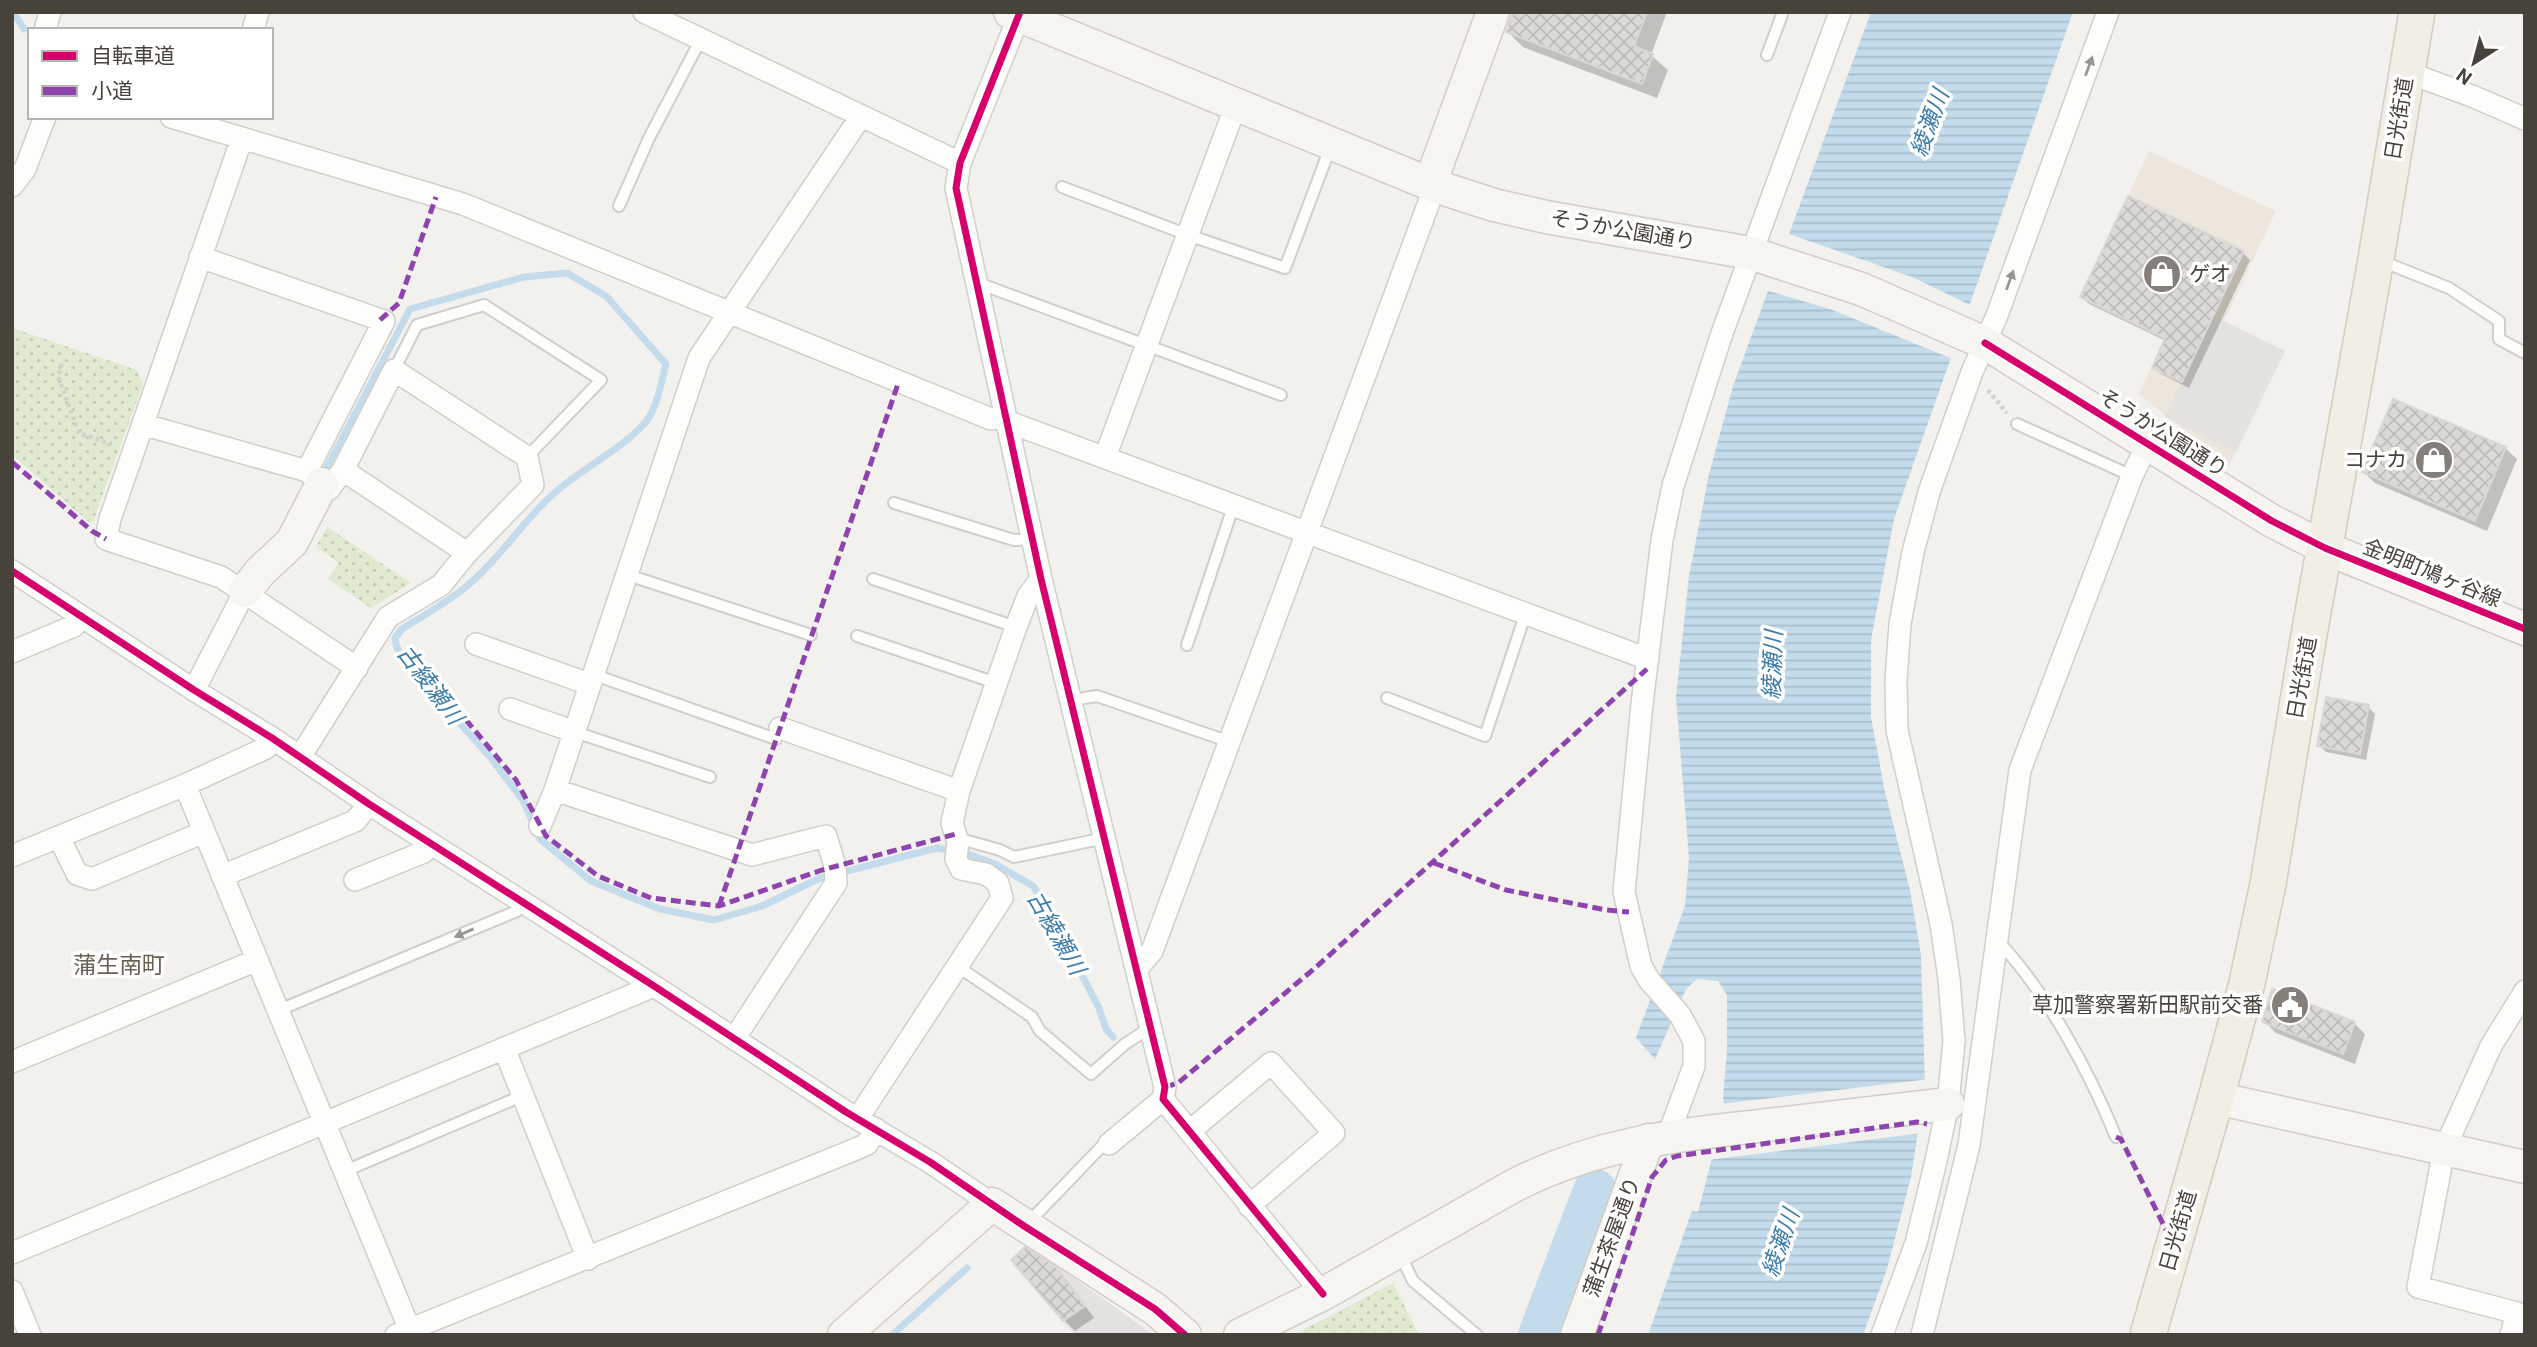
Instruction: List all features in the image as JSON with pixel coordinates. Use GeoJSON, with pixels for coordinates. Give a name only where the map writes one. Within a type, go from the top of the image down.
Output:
{"type":"FeatureCollection","features":[{"type":"Feature","properties":{"kind":"main road","name":"日光街道"},"geometry":{"type":"LineString","coordinates":[[2148,1335],[2247,983],[2268,884],[2306,646],[2376,259],[2417,12]]}},
{"type":"Feature","properties":{"kind":"street"},"geometry":{"type":"LineString","coordinates":[[644,12],[960,163]]}},
{"type":"Feature","properties":{"kind":"street"},"geometry":{"type":"LineString","coordinates":[[1137,970],[1152,951],[1230,742],[1433,185],[1493,12]]}},
{"type":"Feature","properties":{"kind":"street"},"geometry":{"type":"LineString","coordinates":[[1666,1137],[1694,1066],[1694,1041],[1680,1015],[1649,980],[1641,966],[1624,892],[1662,540],[1673,486],[1840,12]]}},
{"type":"Feature","properties":{"kind":"street"},"geometry":{"type":"LineString","coordinates":[[1882,1335],[1916,1242],[1938,1105],[1954,1041],[1950,979],[1941,924],[1897,730],[1896,681],[1900,624],[1916,539],[1930,489],[1972,372],[1975,338],[2108,12]]}},
{"type":"Feature","properties":{"kind":"street"},"geometry":{"type":"LineString","coordinates":[[1017,13],[960,163],[956,188],[1041,579],[1165,1087],[1163,1099],[1110,1144]]}},
{"type":"Feature","properties":{"kind":"street","name":"そうか公園通り"},"geometry":{"type":"LineString","coordinates":[[1017,13],[1331,145],[1433,185],[1494,205],[1756,255],[1861,289],[1975,338],[2272,521],[2325,548]]}},
{"type":"Feature","properties":{"kind":"street"},"geometry":{"type":"LineString","coordinates":[[2406,72],[2525,119]]}},
{"type":"Feature","properties":{"kind":"street"},"geometry":{"type":"LineString","coordinates":[[1105,457],[1149,345],[1236,105]]}},
{"type":"Feature","properties":{"kind":"street"},"geometry":{"type":"LineString","coordinates":[[540,826],[575,732],[590,679],[699,358],[861,116]]}},
{"type":"Feature","properties":{"kind":"street"},"geometry":{"type":"LineString","coordinates":[[12,186],[25,169],[44,119]]}},
{"type":"Feature","properties":{"kind":"street"},"geometry":{"type":"LineString","coordinates":[[181,119],[236,130],[463,204],[991,419],[1006,419],[1233,507],[1648,660]]}},
{"type":"Feature","properties":{"kind":"street"},"geometry":{"type":"LineString","coordinates":[[236,130],[200,257],[108,529],[221,577],[357,668]]}},
{"type":"Feature","properties":{"kind":"street"},"geometry":{"type":"LineString","coordinates":[[194,690],[245,591],[260,572],[292,542],[324,475],[384,321],[200,257]]}},
{"type":"Feature","properties":{"kind":"street"},"geometry":{"type":"LineString","coordinates":[[300,757],[388,617],[441,585],[467,553],[533,485],[527,457],[394,370],[324,475]]}},
{"type":"Feature","properties":{"kind":"street"},"geometry":{"type":"LineString","coordinates":[[145,425],[324,475],[467,553]]}},
{"type":"Feature","properties":{"kind":"street"},"geometry":{"type":"LineString","coordinates":[[1922,1335],[1969,1145],[2020,770],[2132,476],[2147,445]]}},
{"type":"Feature","properties":{"kind":"street","name":"金明町鳩ヶ谷線"},"geometry":{"type":"LineString","coordinates":[[2325,548],[2525,629]]}},
{"type":"Feature","properties":{"kind":"street"},"geometry":{"type":"LineString","coordinates":[[12,571],[1155,1310],[1185,1335]]}},
{"type":"Feature","properties":{"kind":"street"},"geometry":{"type":"LineString","coordinates":[[185,785],[345,1171],[406,1333],[867,1144],[867,1123],[957,966],[1002,898],[999,883],[986,874],[961,869],[952,823],[960,791],[1016,627],[1028,596],[1041,579]]}},
{"type":"Feature","properties":{"kind":"street"},"geometry":{"type":"LineString","coordinates":[[12,652],[74,626],[81,617]]}},
{"type":"Feature","properties":{"kind":"street"},"geometry":{"type":"LineString","coordinates":[[476,645],[590,679]]}},
{"type":"Feature","properties":{"kind":"street"},"geometry":{"type":"LineString","coordinates":[[510,709],[575,732]]}},
{"type":"Feature","properties":{"kind":"street"},"geometry":{"type":"LineString","coordinates":[[778,734],[960,791]]}},
{"type":"Feature","properties":{"kind":"street"},"geometry":{"type":"LineString","coordinates":[[12,856],[185,785],[266,748],[272,738]]}},
{"type":"Feature","properties":{"kind":"street"},"geometry":{"type":"LineString","coordinates":[[555,790],[752,855],[826,836],[844,888],[734,1039]]}},
{"type":"Feature","properties":{"kind":"street"},"geometry":{"type":"LineString","coordinates":[[222,876],[355,821],[369,804]]}},
{"type":"Feature","properties":{"kind":"street"},"geometry":{"type":"LineString","coordinates":[[59,836],[77,874],[92,879],[204,832]]}},
{"type":"Feature","properties":{"kind":"street"},"geometry":{"type":"LineString","coordinates":[[355,880],[424,852],[430,842]]}},
{"type":"Feature","properties":{"kind":"street"},"geometry":{"type":"LineString","coordinates":[[12,1062],[257,960]]}},
{"type":"Feature","properties":{"kind":"street"},"geometry":{"type":"LineString","coordinates":[[12,1253],[654,986]]}},
{"type":"Feature","properties":{"kind":"street"},"geometry":{"type":"LineString","coordinates":[[2511,1335],[2521,1314],[2418,1287],[2444,1150],[2491,1046],[2516,1021],[2525,991]]}},
{"type":"Feature","properties":{"kind":"street"},"geometry":{"type":"LineString","coordinates":[[505,1048],[588,1259]]}},
{"type":"Feature","properties":{"kind":"street"},"geometry":{"type":"LineString","coordinates":[[1190,1131],[1271,1063],[1334,1133],[1249,1206]]}},
{"type":"Feature","properties":{"kind":"street"},"geometry":{"type":"LineString","coordinates":[[2216,1098],[2525,1167]]}},
{"type":"Feature","properties":{"kind":"street"},"geometry":{"type":"LineString","coordinates":[[1163,1099],[1323,1294]]}},
{"type":"Feature","properties":{"kind":"street"},"geometry":{"type":"LineString","coordinates":[[1240,1335],[1323,1294],[1545,1170],[1606,1149],[1666,1137],[1938,1105]]}},
{"type":"Feature","properties":{"kind":"street","name":"蒲生茶屋通り"},"geometry":{"type":"LineString","coordinates":[[1577,1335],[1666,1137]]}},
{"type":"Feature","properties":{"kind":"street"},"geometry":{"type":"LineString","coordinates":[[844,1335],[992,1204]]}},
{"type":"Feature","properties":{"kind":"street"},"geometry":{"type":"LineString","coordinates":[[12,1291],[28,1334]]}},
{"type":"Feature","properties":{"kind":"lane"},"geometry":{"type":"LineString","coordinates":[[1767,55],[1783,12]]}},
{"type":"Feature","properties":{"kind":"lane"},"geometry":{"type":"LineString","coordinates":[[619,206],[649,138],[701,39]]}},
{"type":"Feature","properties":{"kind":"lane"},"geometry":{"type":"LineString","coordinates":[[1062,187],[1285,268],[1331,145]]}},
{"type":"Feature","properties":{"kind":"lane"},"geometry":{"type":"LineString","coordinates":[[2376,259],[2449,288],[2499,321],[2499,340],[2525,353]]}},
{"type":"Feature","properties":{"kind":"lane"},"geometry":{"type":"LineString","coordinates":[[978,289],[986,286],[1281,395]]}},
{"type":"Feature","properties":{"kind":"lane"},"geometry":{"type":"LineString","coordinates":[[394,370],[417,325],[484,305],[601,380],[527,457]]}},
{"type":"Feature","properties":{"kind":"lane"},"geometry":{"type":"LineString","coordinates":[[2017,424],[2132,476]]}},
{"type":"Feature","properties":{"kind":"lane"},"geometry":{"type":"LineString","coordinates":[[894,503],[1014,540],[1032,539]]}},
{"type":"Feature","properties":{"kind":"lane"},"geometry":{"type":"LineString","coordinates":[[1187,645],[1233,507]]}},
{"type":"Feature","properties":{"kind":"lane"},"geometry":{"type":"LineString","coordinates":[[625,574],[811,635]]}},
{"type":"Feature","properties":{"kind":"lane"},"geometry":{"type":"LineString","coordinates":[[873,579],[1016,627]]}},
{"type":"Feature","properties":{"kind":"lane"},"geometry":{"type":"LineString","coordinates":[[1387,698],[1485,736],[1525,615]]}},
{"type":"Feature","properties":{"kind":"lane"},"geometry":{"type":"LineString","coordinates":[[858,636],[996,683]]}},
{"type":"Feature","properties":{"kind":"lane"},"geometry":{"type":"LineString","coordinates":[[590,679],[778,734]]}},
{"type":"Feature","properties":{"kind":"lane"},"geometry":{"type":"LineString","coordinates":[[1072,700],[1097,696],[1230,742]]}},
{"type":"Feature","properties":{"kind":"lane"},"geometry":{"type":"LineString","coordinates":[[575,732],[710,777]]}},
{"type":"Feature","properties":{"kind":"lane"},"geometry":{"type":"LineString","coordinates":[[957,846],[1000,850],[1014,858],[1105,838]]}},
{"type":"Feature","properties":{"kind":"lane"},"geometry":{"type":"LineString","coordinates":[[279,1010],[517,911],[524,902]]}},
{"type":"Feature","properties":{"kind":"lane"},"geometry":{"type":"LineString","coordinates":[[1998,941],[2014,958],[2058,1023],[2098,1093],[2116,1137]]}},
{"type":"Feature","properties":{"kind":"lane"},"geometry":{"type":"LineString","coordinates":[[957,966],[1032,1017],[1040,1031],[1091,1074],[1125,1044],[1151,1027]]}},
{"type":"Feature","properties":{"kind":"lane"},"geometry":{"type":"LineString","coordinates":[[345,1171],[524,1096]]}},
{"type":"Feature","properties":{"kind":"lane"},"geometry":{"type":"LineString","coordinates":[[1024,1226],[1103,1145],[1110,1144]]}},
{"type":"Feature","properties":{"kind":"lane"},"geometry":{"type":"LineString","coordinates":[[1399,1251],[1413,1281],[1477,1335]]}},
{"type":"Feature","properties":{"kind":"path"},"geometry":{"type":"LineString","coordinates":[[62,364],[58,376],[79,433],[135,453]]}},
{"type":"Feature","properties":{"kind":"path"},"geometry":{"type":"LineString","coordinates":[[1989,391],[2017,424]]}},
{"type":"Feature","properties":{"kind":"shaded area"},"geometry":{"type":"Polygon","coordinates":[[[2149,151],[2276,211],[2224,321],[2285,351],[2229,466],[2139,394],[2165,338],[2080,297],[2149,151]]]}},
{"type":"Feature","properties":{"kind":"shaded area"},"geometry":{"type":"Polygon","coordinates":[[[2213,316],[2285,351],[2236,452],[2165,417],[2213,316]]]}},
{"type":"Feature","properties":{"kind":"shaded area"},"geometry":{"type":"Polygon","coordinates":[[[1054,1264],[1154,1335],[1075,1335],[1063,1321],[1084,1306],[1054,1264]]]}},
{"type":"Feature","properties":{"kind":"green space"},"geometry":{"type":"Polygon","coordinates":[[[12,328],[137,370],[143,384],[93,522],[89,522],[12,455],[12,328]]]}},
{"type":"Feature","properties":{"kind":"green space"},"geometry":{"type":"Polygon","coordinates":[[[327,527],[411,583],[371,608],[328,579],[339,563],[316,547],[327,527]]]}},
{"type":"Feature","properties":{"kind":"green space"},"geometry":{"type":"Polygon","coordinates":[[[1393,1283],[1419,1335],[1293,1335],[1393,1283]]]}},
{"type":"Feature","properties":{"kind":"water","name":"綾瀬川"},"geometry":{"type":"Polygon","coordinates":[[[1871,12],[2073,12],[1894,519],[1871,640],[1871,717],[1885,792],[1910,890],[1921,955],[1925,1086],[1911,1177],[1887,1269],[1863,1335],[1648,1335],[1692,1211],[1698,1212],[1725,1108],[1723,1098],[1727,1051],[1727,995],[1718,981],[1697,979],[1686,989],[1655,1059],[1636,1038],[1685,906],[1689,858],[1676,697],[1689,576],[1709,474],[1733,386],[1871,12]]]}},
{"type":"Feature","properties":{"kind":"pier"},"geometry":{"type":"Polygon","coordinates":[[[1786,233],[1912,277],[1972,306],[1953,359],[1830,309],[1765,290],[1786,233]]]}},
{"type":"Feature","properties":{"kind":"pier"},"geometry":{"type":"Polygon","coordinates":[[[1929,1079],[1922,1133],[1708,1160],[1721,1104],[1929,1079]]]}},
{"type":"Feature","properties":{"kind":"building"},"geometry":{"type":"Polygon","coordinates":[[[1513,12],[1647,12],[1634,46],[1653,54],[1642,84],[1506,32],[1513,12]]]}},
{"type":"Feature","properties":{"kind":"building","name":"ゲオ"},"geometry":{"type":"Polygon","coordinates":[[[2128,196],[2244,251],[2182,382],[2152,368],[2165,338],[2080,297],[2128,196]]]}},
{"type":"Feature","properties":{"kind":"building"},"geometry":{"type":"Polygon","coordinates":[[[2393,399],[2506,447],[2475,521],[2362,472],[2393,399]]]}},
{"type":"Feature","properties":{"kind":"building"},"geometry":{"type":"Polygon","coordinates":[[[2326,697],[2369,705],[2360,754],[2317,746],[2326,697]]]}},
{"type":"Feature","properties":{"kind":"building","name":"草加警察署新田駅前交番"},"geometry":{"type":"Polygon","coordinates":[[[2272,989],[2355,1022],[2343,1054],[2262,1022],[2272,989]]]}},
{"type":"Feature","properties":{"kind":"building"},"geometry":{"type":"Polygon","coordinates":[[[1025,1247],[1056,1267],[1085,1306],[1063,1321],[1011,1260],[1025,1247]]]}},
{"type":"Feature","properties":{"kind":"waterway","name":"古綾瀬川"},"geometry":{"type":"LineString","coordinates":[[13,12],[24,29]]}},
{"type":"Feature","properties":{"kind":"waterway","name":"古綾瀬川"},"geometry":{"type":"LineString","coordinates":[[323,475],[410,309],[524,277],[567,273],[606,296],[666,364],[658,396],[648,418],[622,444],[550,497],[490,564],[463,589],[402,629],[395,638],[397,648],[421,680],[491,758],[524,802],[540,839],[591,881],[660,909],[714,920],[762,906],[820,878],[937,848],[968,854],[995,864],[1033,886],[1043,900],[1099,1008],[1106,1029],[1113,1037]]}},
{"type":"Feature","properties":{"kind":"waterway"},"geometry":{"type":"LineString","coordinates":[[1540,1335],[1595,1191]]}},
{"type":"Feature","properties":{"kind":"waterway"},"geometry":{"type":"LineString","coordinates":[[892,1335],[967,1268]]}},
{"type":"Feature","properties":{"kind":"marked path"},"geometry":{"type":"LineString","coordinates":[[380,320],[399,303],[436,197]]}},
{"type":"Feature","properties":{"kind":"marked path"},"geometry":{"type":"LineString","coordinates":[[719,906],[899,381]]}},
{"type":"Feature","properties":{"kind":"marked path"},"geometry":{"type":"LineString","coordinates":[[12,462],[92,531],[106,539]]}},
{"type":"Feature","properties":{"kind":"marked path"},"geometry":{"type":"LineString","coordinates":[[1165,1087],[1178,1083],[1315,968],[1647,669]]}},
{"type":"Feature","properties":{"kind":"marked path"},"geometry":{"type":"LineString","coordinates":[[437,685],[516,780],[546,836],[598,876],[651,898],[719,906],[822,870],[956,834]]}},
{"type":"Feature","properties":{"kind":"marked path"},"geometry":{"type":"LineString","coordinates":[[1434,863],[1506,890],[1629,912]]}},
{"type":"Feature","properties":{"kind":"marked path"},"geometry":{"type":"LineString","coordinates":[[1598,1335],[1652,1177],[1666,1160],[1677,1156],[1917,1122],[1927,1124]]}},
{"type":"Feature","properties":{"kind":"marked path"},"geometry":{"type":"LineString","coordinates":[[2116,1137],[2121,1139],[2174,1246]]}},
{"type":"Feature","properties":{"kind":"cycle path"},"geometry":{"type":"LineString","coordinates":[[1020,12],[960,163],[956,188],[1041,579],[1165,1087],[1163,1099],[1323,1294]]}},
{"type":"Feature","properties":{"kind":"cycle path"},"geometry":{"type":"LineString","coordinates":[[1985,343],[2272,521],[2325,548],[2525,629]]}},
{"type":"Feature","properties":{"kind":"cycle path"},"geometry":{"type":"LineString","coordinates":[[12,571],[846,1112],[930,1162],[1024,1226],[1155,1309],[1185,1335]]}},
{"type":"Feature","properties":{"kind":"place","name":"ゲオ"},"geometry":{"type":"Point","coordinates":[2162,274]}},
{"type":"Feature","properties":{"kind":"place","name":"コナカ"},"geometry":{"type":"Point","coordinates":[2434,460]}},
{"type":"Feature","properties":{"kind":"place","name":"草加警察署新田駅前交番"},"geometry":{"type":"Point","coordinates":[2290,1005]}},
{"type":"Feature","properties":{"kind":"district","name":"蒲生南町"},"geometry":{"type":"Point","coordinates":[119,965]}}]}
